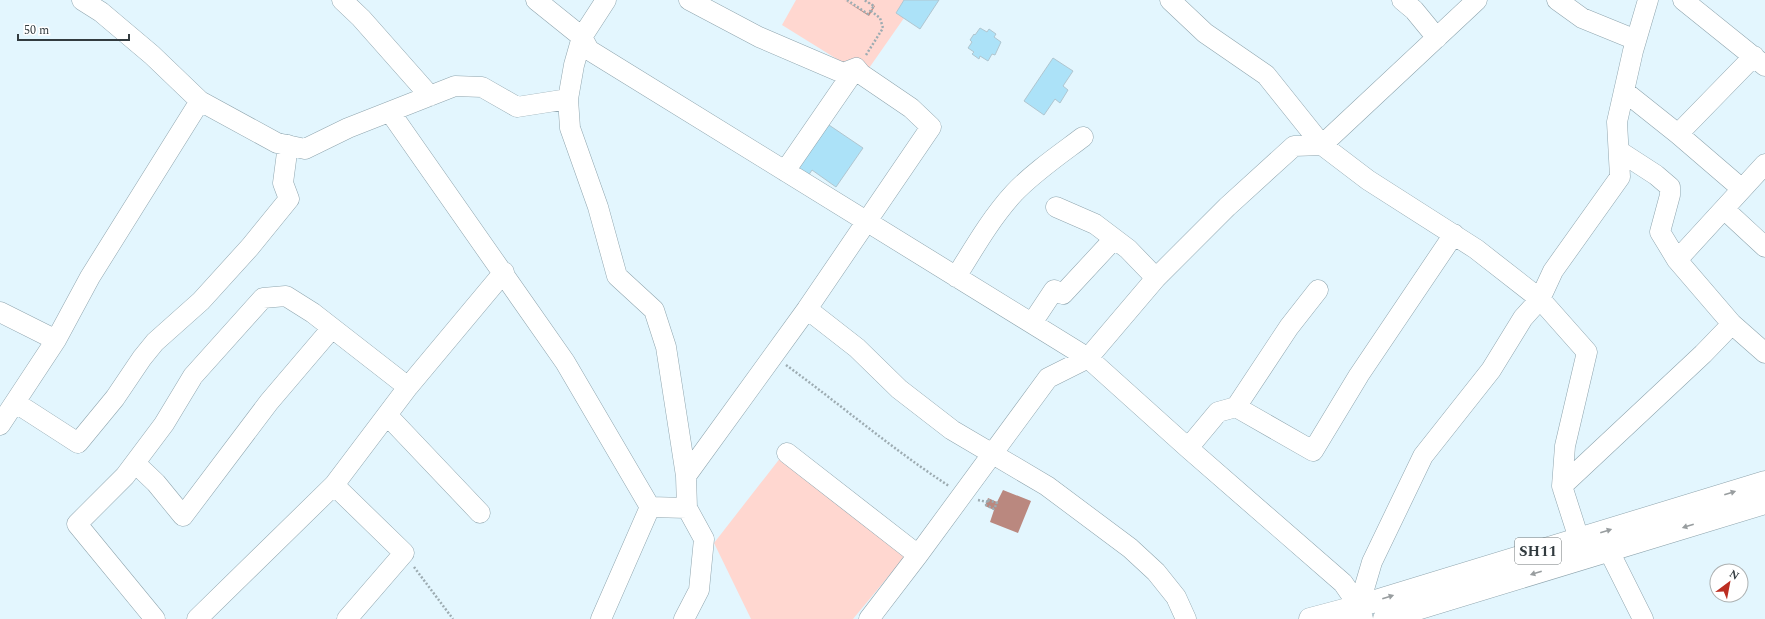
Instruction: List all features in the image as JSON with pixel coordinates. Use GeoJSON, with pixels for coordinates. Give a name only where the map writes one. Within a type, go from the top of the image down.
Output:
{"type":"FeatureCollection","features":[{"type":"Feature","properties":{"kind":"main road","name":"SH11"},"geometry":{"type":"LineString","coordinates":[[1310,619],[1361,612],[1579,539],[1765,482]]}},
{"type":"Feature","properties":{"kind":"main road","name":"SH11"},"geometry":{"type":"LineString","coordinates":[[1384,619],[1765,503]]}},
{"type":"Feature","properties":{"kind":"street"},"geometry":{"type":"LineString","coordinates":[[82,0],[101,12],[152,55],[200,101],[277,143],[305,149],[348,128],[455,86],[482,87],[517,107],[568,99]]}},
{"type":"Feature","properties":{"kind":"street"},"geometry":{"type":"LineString","coordinates":[[342,0],[361,18],[430,96]]}},
{"type":"Feature","properties":{"kind":"street"},"geometry":{"type":"LineString","coordinates":[[536,0],[582,37],[589,50],[1088,358],[1188,448],[1343,583],[1361,612]]}},
{"type":"Feature","properties":{"kind":"street"},"geometry":{"type":"LineString","coordinates":[[606,0],[582,37],[574,65],[568,99],[570,128],[598,207],[617,276],[654,310],[666,347],[686,476],[687,508],[704,539],[699,590],[684,619]]}},
{"type":"Feature","properties":{"kind":"street"},"geometry":{"type":"LineString","coordinates":[[689,0],[759,37],[843,73],[856,68]]}},
{"type":"Feature","properties":{"kind":"street"},"geometry":{"type":"LineString","coordinates":[[1170,0],[1205,32],[1266,75],[1322,145],[1368,180],[1476,248],[1540,299],[1587,352],[1565,446],[1562,486],[1579,539]]}},
{"type":"Feature","properties":{"kind":"street"},"geometry":{"type":"LineString","coordinates":[[1402,0],[1414,10],[1437,38]]}},
{"type":"Feature","properties":{"kind":"street"},"geometry":{"type":"LineString","coordinates":[[869,619],[1048,378],[1088,358],[1156,278],[1227,207],[1294,146],[1322,145],[1477,0]]}},
{"type":"Feature","properties":{"kind":"street"},"geometry":{"type":"LineString","coordinates":[[1557,0],[1582,18],[1636,40]]}},
{"type":"Feature","properties":{"kind":"street"},"geometry":{"type":"LineString","coordinates":[[1361,612],[1372,562],[1423,456],[1491,370],[1523,318],[1540,299],[1553,271],[1620,177],[1617,122],[1636,40],[1648,0]]}},
{"type":"Feature","properties":{"kind":"street"},"geometry":{"type":"LineString","coordinates":[[1678,134],[1759,61],[1683,0]]}},
{"type":"Feature","properties":{"kind":"street"},"geometry":{"type":"LineString","coordinates":[[785,171],[856,68]]}},
{"type":"Feature","properties":{"kind":"street"},"geometry":{"type":"LineString","coordinates":[[686,476],[808,309],[930,127],[911,108],[861,74],[856,68]]}},
{"type":"Feature","properties":{"kind":"street"},"geometry":{"type":"LineString","coordinates":[[1624,91],[1742,188]]}},
{"type":"Feature","properties":{"kind":"street"},"geometry":{"type":"LineString","coordinates":[[0,425],[16,403],[56,340],[90,277],[200,101]]}},
{"type":"Feature","properties":{"kind":"street"},"geometry":{"type":"LineString","coordinates":[[390,112],[504,272],[565,362],[650,507]]}},
{"type":"Feature","properties":{"kind":"street"},"geometry":{"type":"LineString","coordinates":[[956,277],[997,214],[1014,194],[1042,168],[1083,137]]}},
{"type":"Feature","properties":{"kind":"street"},"geometry":{"type":"LineString","coordinates":[[16,403],[78,443],[115,398],[142,358],[155,342],[201,301],[250,247],[289,199],[283,183],[288,145]]}},
{"type":"Feature","properties":{"kind":"street"},"geometry":{"type":"LineString","coordinates":[[1619,151],[1656,175],[1670,187],[1670,195],[1660,232],[1677,260],[1732,324],[1765,353]]}},
{"type":"Feature","properties":{"kind":"street"},"geometry":{"type":"LineString","coordinates":[[1677,260],[1765,164]]}},
{"type":"Feature","properties":{"kind":"street"},"geometry":{"type":"LineString","coordinates":[[1056,207],[1094,224],[1128,249],[1156,278]]}},
{"type":"Feature","properties":{"kind":"street"},"geometry":{"type":"LineString","coordinates":[[1724,209],[1765,247]]}},
{"type":"Feature","properties":{"kind":"street"},"geometry":{"type":"LineString","coordinates":[[1236,407],[1313,450],[1359,375],[1454,234]]}},
{"type":"Feature","properties":{"kind":"street"},"geometry":{"type":"LineString","coordinates":[[1032,323],[1054,290],[1063,294],[1114,239]]}},
{"type":"Feature","properties":{"kind":"street"},"geometry":{"type":"LineString","coordinates":[[197,619],[334,485],[408,387],[504,272]]}},
{"type":"Feature","properties":{"kind":"street"},"geometry":{"type":"LineString","coordinates":[[1188,448],[1218,412],[1236,407],[1289,327],[1318,290]]}},
{"type":"Feature","properties":{"kind":"street"},"geometry":{"type":"LineString","coordinates":[[155,619],[77,524],[125,476],[164,424],[193,376],[263,298],[286,296],[313,313],[408,387]]}},
{"type":"Feature","properties":{"kind":"street"},"geometry":{"type":"LineString","coordinates":[[808,309],[857,348],[900,390],[952,430],[1047,486],[1130,548],[1156,572],[1176,597],[1186,619]]}},
{"type":"Feature","properties":{"kind":"street"},"geometry":{"type":"LineString","coordinates":[[0,312],[56,340]]}},
{"type":"Feature","properties":{"kind":"street"},"geometry":{"type":"LineString","coordinates":[[1562,486],[1703,354],[1732,324]]}},
{"type":"Feature","properties":{"kind":"street"},"geometry":{"type":"LineString","coordinates":[[135,463],[156,483],[183,516],[269,402],[332,328]]}},
{"type":"Feature","properties":{"kind":"street"},"geometry":{"type":"LineString","coordinates":[[387,415],[480,513]]}},
{"type":"Feature","properties":{"kind":"street"},"geometry":{"type":"LineString","coordinates":[[787,453],[918,555]]}},
{"type":"Feature","properties":{"kind":"street"},"geometry":{"type":"LineString","coordinates":[[334,485],[404,553],[347,619]]}},
{"type":"Feature","properties":{"kind":"street"},"geometry":{"type":"LineString","coordinates":[[650,507],[687,508]]}},
{"type":"Feature","properties":{"kind":"street"},"geometry":{"type":"LineString","coordinates":[[601,619],[650,507]]}},
{"type":"Feature","properties":{"kind":"street"},"geometry":{"type":"LineString","coordinates":[[1609,551],[1643,619]]}},
{"type":"Feature","properties":{"kind":"path"},"geometry":{"type":"LineString","coordinates":[[846,0],[868,14],[874,6],[864,0]]}},
{"type":"Feature","properties":{"kind":"path"},"geometry":{"type":"LineString","coordinates":[[856,68],[880,35],[883,28],[880,18],[871,11]]}},
{"type":"Feature","properties":{"kind":"path"},"geometry":{"type":"LineString","coordinates":[[774,356],[873,433],[928,473],[962,494],[987,502]]}},
{"type":"Feature","properties":{"kind":"path"},"geometry":{"type":"LineString","coordinates":[[404,553],[453,619]]}},
{"type":"Feature","properties":{"kind":"shaded area"},"geometry":{"type":"Polygon","coordinates":[[[796,0],[904,0],[896,13],[904,18],[867,71],[840,61],[782,25],[796,0]]]}},
{"type":"Feature","properties":{"kind":"shaded area"},"geometry":{"type":"Polygon","coordinates":[[[844,0],[868,14],[874,6],[864,0],[875,6],[869,16],[844,0]]]}},
{"type":"Feature","properties":{"kind":"shaded area"},"geometry":{"type":"Polygon","coordinates":[[[781,457],[907,554],[853,619],[751,619],[714,543],[781,457]]]}},
{"type":"Feature","properties":{"kind":"shaded area"},"geometry":{"type":"Polygon","coordinates":[[[1003,490],[1031,501],[1018,533],[990,522],[994,510],[985,506],[988,498],[997,502],[1003,490]]]}},
{"type":"Feature","properties":{"kind":"building"},"geometry":{"type":"Polygon","coordinates":[[[904,0],[939,0],[920,29],[896,13],[904,0]]]}},
{"type":"Feature","properties":{"kind":"building"},"geometry":{"type":"Polygon","coordinates":[[[980,28],[987,32],[989,29],[996,34],[994,37],[1001,42],[995,55],[992,54],[988,61],[980,56],[979,59],[972,54],[974,52],[968,48],[972,42],[970,40],[980,28]]]}},
{"type":"Feature","properties":{"kind":"building"},"geometry":{"type":"Polygon","coordinates":[[[1053,58],[1073,71],[1063,86],[1068,90],[1060,103],[1055,99],[1044,115],[1024,101],[1053,58]]]}},
{"type":"Feature","properties":{"kind":"building"},"geometry":{"type":"Polygon","coordinates":[[[823,121],[863,148],[836,187],[812,170],[808,176],[792,165],[823,121]]]}}]}
